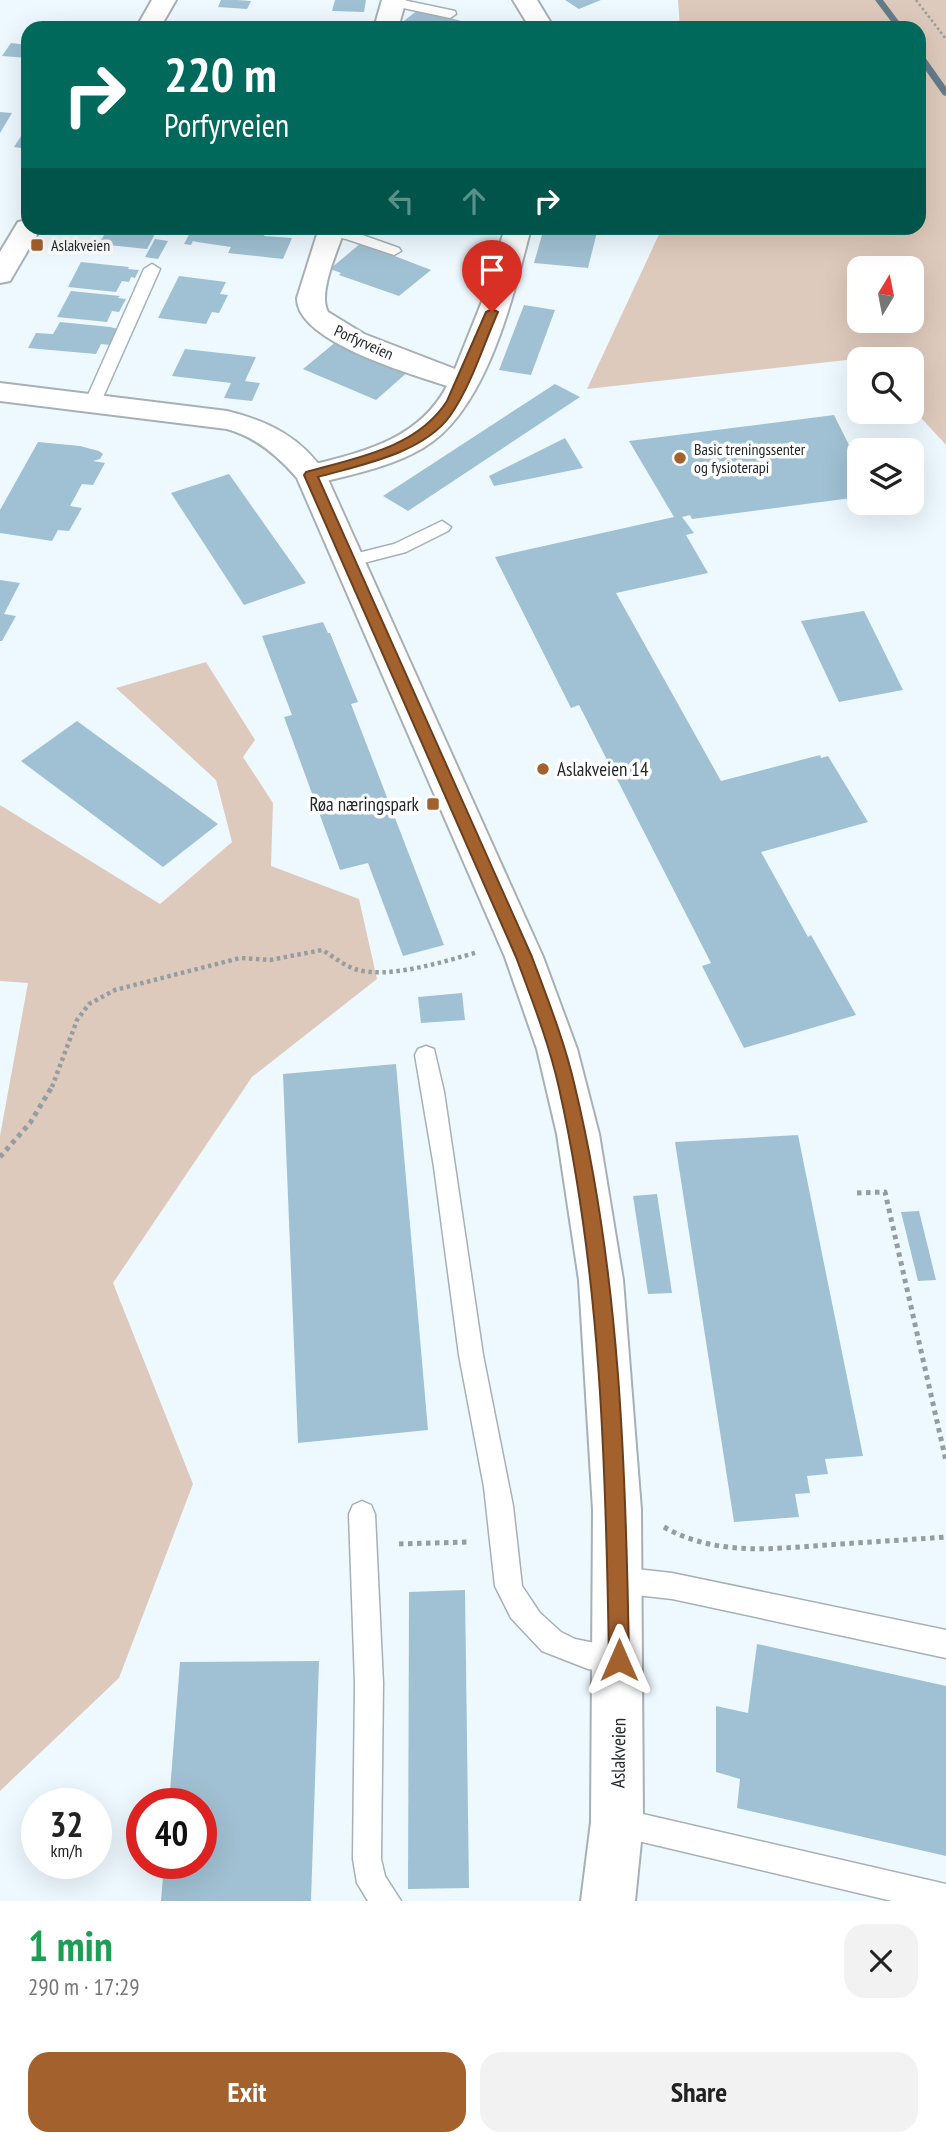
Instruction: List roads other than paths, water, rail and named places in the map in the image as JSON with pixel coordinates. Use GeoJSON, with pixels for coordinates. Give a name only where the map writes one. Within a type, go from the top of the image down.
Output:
{"type":"FeatureCollection","features":[{"type":"Feature","properties":{"kind":"street"},"geometry":{"type":"LineString","coordinates":[[152,21],[164,0]]}},
{"type":"Feature","properties":{"kind":"street"},"geometry":{"type":"LineString","coordinates":[[525,0],[538,21]]}},
{"type":"Feature","properties":{"kind":"street"},"geometry":{"type":"LineString","coordinates":[[388,21],[394,1]]}},
{"type":"Feature","properties":{"kind":"street"},"geometry":{"type":"LineString","coordinates":[[0,275],[24,235]]}},
{"type":"Feature","properties":{"kind":"street","name":"Porfyrveien"},"geometry":{"type":"LineString","coordinates":[[330,235],[312,295],[311,307],[316,316],[346,337],[463,382]]}},
{"type":"Feature","properties":{"kind":"street"},"geometry":{"type":"LineString","coordinates":[[311,475],[356,464],[412,441],[444,416],[463,382],[505,275],[516,235]]}},
{"type":"Feature","properties":{"kind":"street","name":"Aslakveien"},"geometry":{"type":"LineString","coordinates":[[0,393],[227,420],[247,425],[288,448],[311,475],[517,941],[557,1049],[578,1134],[601,1280],[617,1510],[619,1660],[617,1822],[608,1901]]}},
{"type":"Feature","properties":{"kind":"lane"},"geometry":{"type":"LineString","coordinates":[[394,1],[450,14]]}},
{"type":"Feature","properties":{"kind":"lane"},"geometry":{"type":"LineString","coordinates":[[352,235],[394,251]]}},
{"type":"Feature","properties":{"kind":"lane"},"geometry":{"type":"LineString","coordinates":[[92,404],[152,269]]}},
{"type":"Feature","properties":{"kind":"lane"},"geometry":{"type":"LineString","coordinates":[[348,561],[400,548],[442,527]]}},
{"type":"Feature","properties":{"kind":"lane"},"geometry":{"type":"LineString","coordinates":[[426,1055],[442,1135],[472,1357],[500,1506],[506,1577],[519,1608],[547,1641],[580,1656],[619,1660]]}},
{"type":"Feature","properties":{"kind":"lane"},"geometry":{"type":"LineString","coordinates":[[362,1514],[369,1683],[367,1859],[372,1883],[386,1901]]}},
{"type":"Feature","properties":{"kind":"lane"},"geometry":{"type":"LineString","coordinates":[[618,1580],[673,1586],[946,1644]]}},
{"type":"Feature","properties":{"kind":"lane"},"geometry":{"type":"LineString","coordinates":[[617,1822],[946,1899]]}},
{"type":"Feature","properties":{"kind":"waterway"},"geometry":{"type":"LineString","coordinates":[[879,0],[895,21]]}},
{"type":"Feature","properties":{"kind":"waterway"},"geometry":{"type":"LineString","coordinates":[[926,65],[946,93]]}},
{"type":"Feature","properties":{"kind":"place","name":"Aslakveien"},"geometry":{"type":"Point","coordinates":[37,245]}},
{"type":"Feature","properties":{"kind":"place","name":"Basic treningssenter og fysioterapi"},"geometry":{"type":"Point","coordinates":[680,458]}},
{"type":"Feature","properties":{"kind":"place","name":"Aslakveien 14"},"geometry":{"type":"Point","coordinates":[543,769]}},
{"type":"Feature","properties":{"kind":"place","name":"Røa næringspark"},"geometry":{"type":"Point","coordinates":[433,804]}}]}
